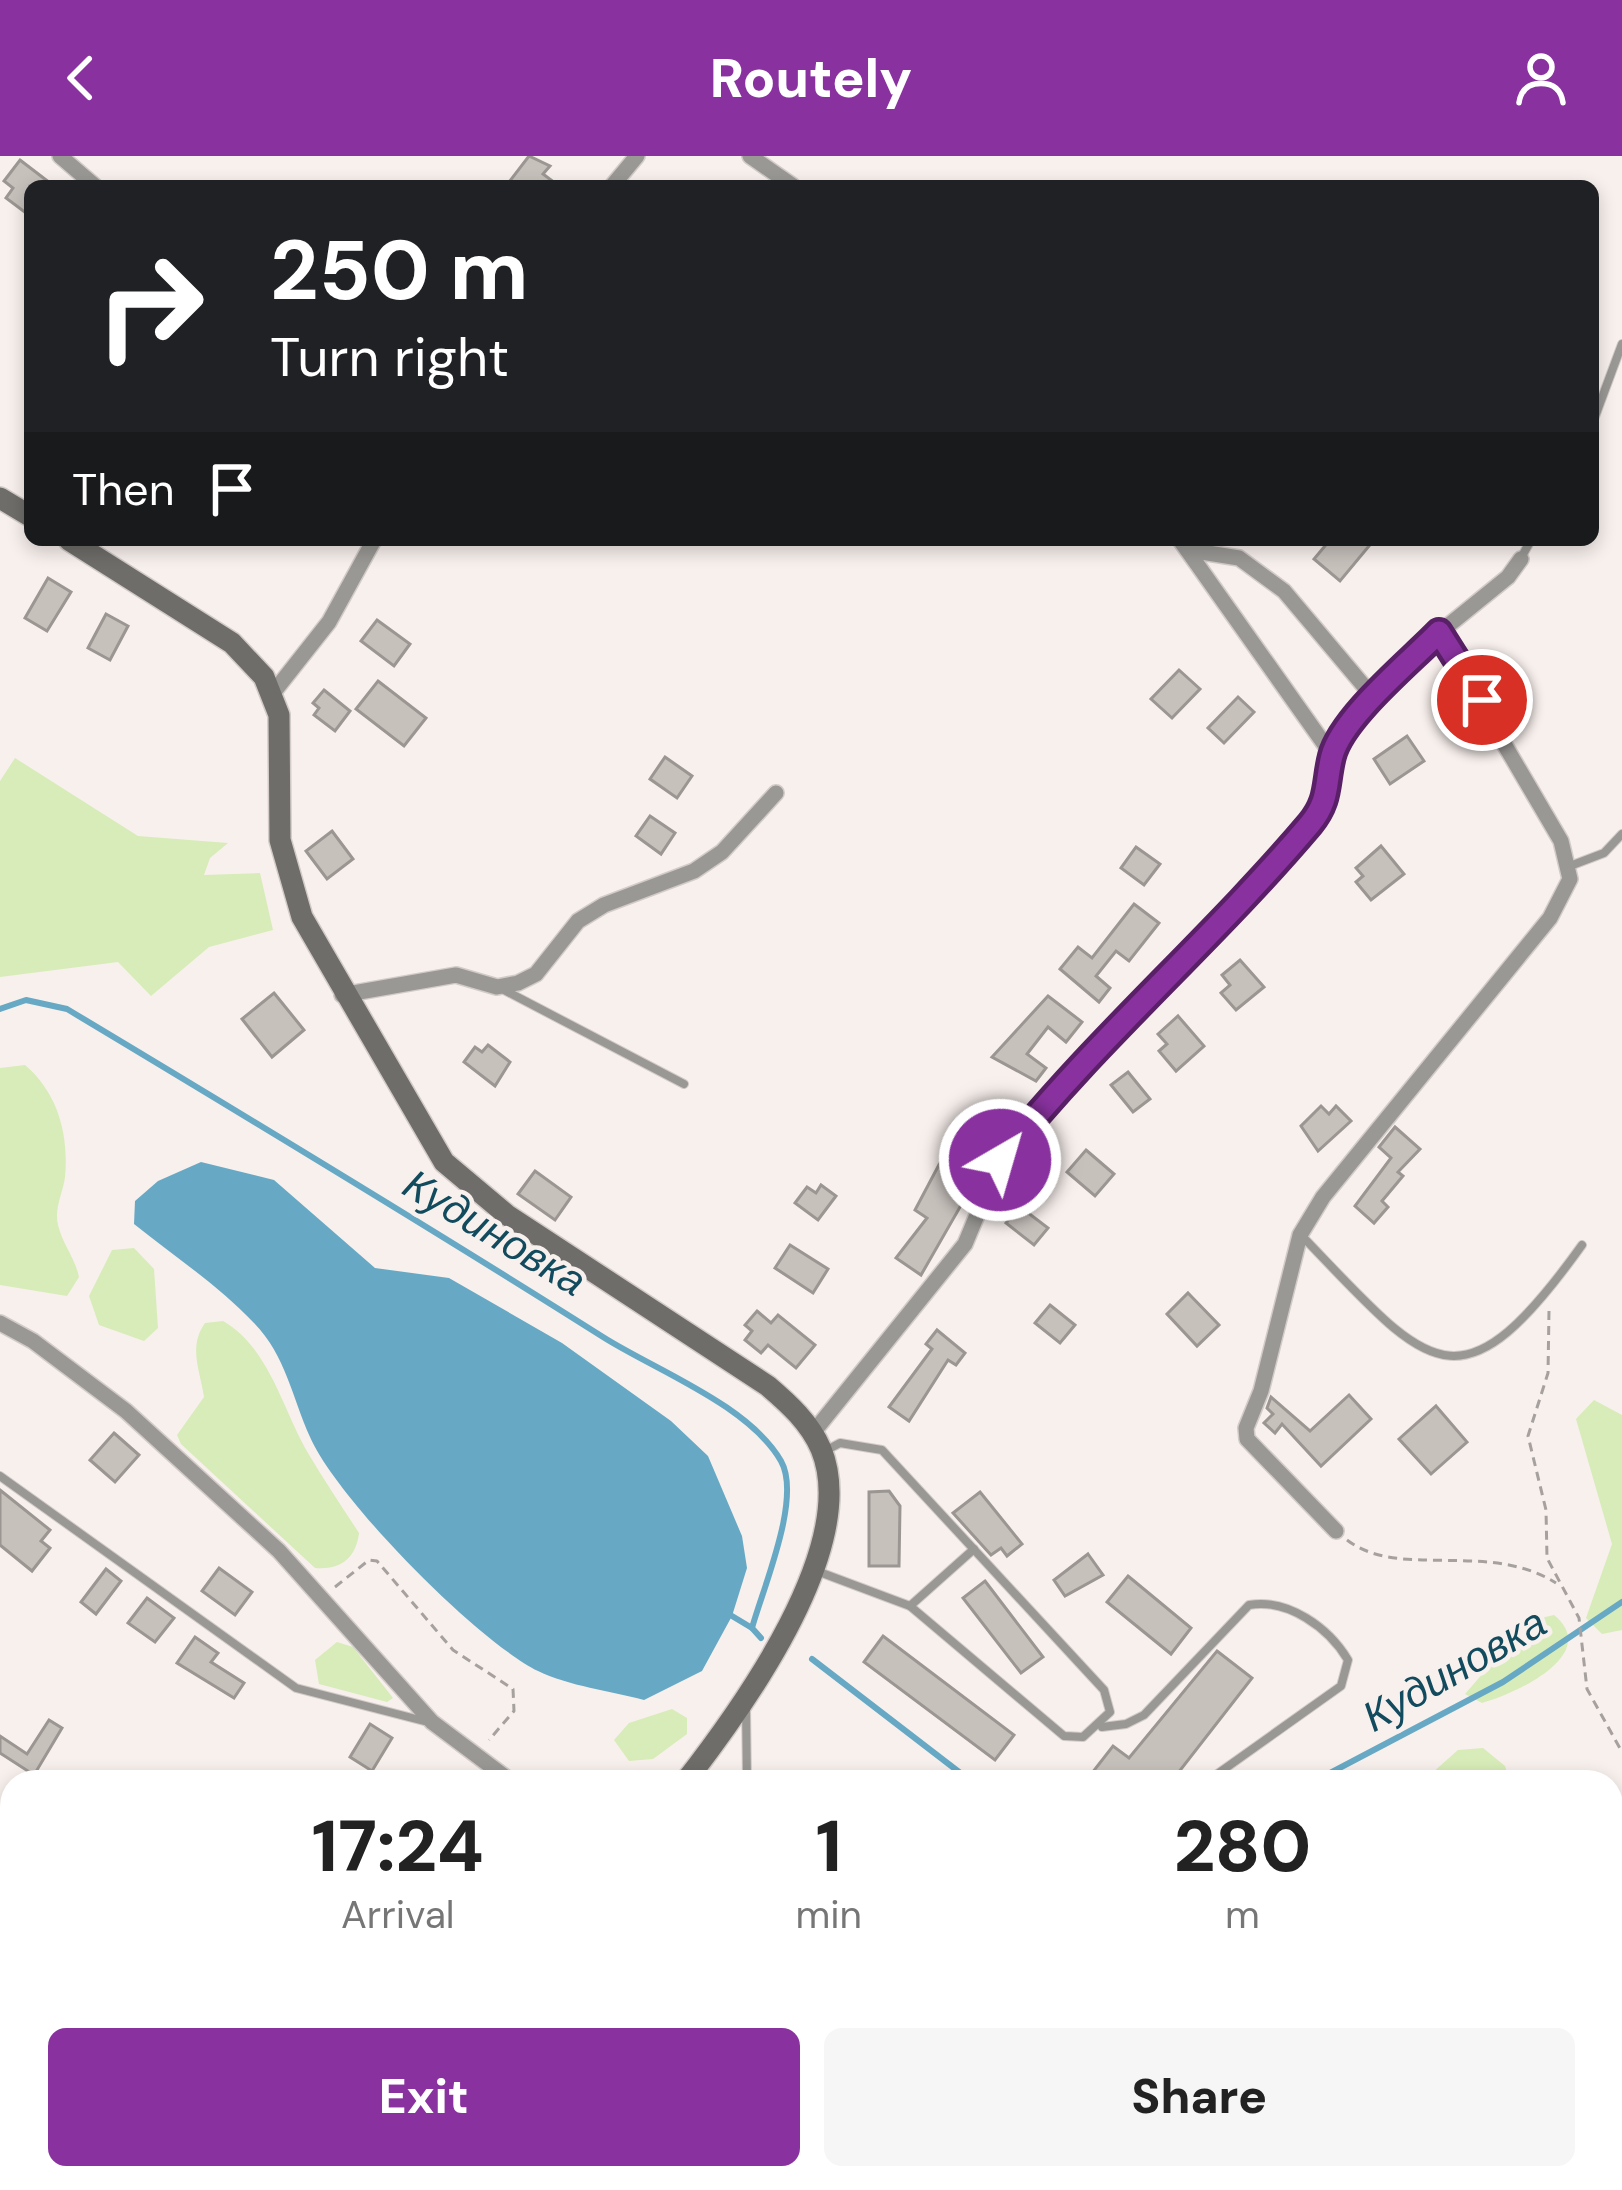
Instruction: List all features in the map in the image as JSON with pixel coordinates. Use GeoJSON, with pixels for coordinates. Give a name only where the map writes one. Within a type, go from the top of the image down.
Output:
{"type":"FeatureCollection","features":[{"type":"Feature","properties":{"kind":"main road"},"geometry":{"type":"LineString","coordinates":[[78,546],[232,643],[273,693],[279,715],[280,840],[290,883],[342,995],[419,1127],[467,1185],[768,1386],[817,1443],[827,1500],[812,1569],[787,1634],[746,1702],[694,1770]]}},
{"type":"Feature","properties":{"kind":"street"},"geometry":{"type":"LineString","coordinates":[[60,156],[88,180]]}},
{"type":"Feature","properties":{"kind":"street"},"geometry":{"type":"LineString","coordinates":[[617,180],[637,156]]}},
{"type":"Feature","properties":{"kind":"street"},"geometry":{"type":"LineString","coordinates":[[750,156],[784,180]]}},
{"type":"Feature","properties":{"kind":"street"},"geometry":{"type":"LineString","coordinates":[[273,693],[329,622],[371,546]]}},
{"type":"Feature","properties":{"kind":"street"},"geometry":{"type":"LineString","coordinates":[[817,1443],[965,1244],[1000,1160],[1063,1080],[1245,898],[1315,818],[1332,782],[1332,755],[1185,546]]}},
{"type":"Feature","properties":{"kind":"street"},"geometry":{"type":"LineString","coordinates":[[1188,546],[1239,558],[1284,591],[1373,698]]}},
{"type":"Feature","properties":{"kind":"street"},"geometry":{"type":"LineString","coordinates":[[1332,755],[1373,698],[1439,632],[1508,577],[1521,559]]}},
{"type":"Feature","properties":{"kind":"street"},"geometry":{"type":"LineString","coordinates":[[1336,1531],[1247,1439],[1246,1428],[1261,1391],[1300,1235],[1323,1197],[1565,898],[1570,866],[1474,685],[1439,632]]}},
{"type":"Feature","properties":{"kind":"street"},"geometry":{"type":"LineString","coordinates":[[342,995],[455,976],[497,987],[536,974],[578,921],[604,905],[694,871],[722,852],[776,793]]}},
{"type":"Feature","properties":{"kind":"street"},"geometry":{"type":"LineString","coordinates":[[0,1323],[33,1341],[126,1411],[279,1551],[432,1723],[496,1770]]}},
{"type":"Feature","properties":{"kind":"lane"},"geometry":{"type":"LineString","coordinates":[[1599,406],[1622,344]]}},
{"type":"Feature","properties":{"kind":"lane"},"geometry":{"type":"LineString","coordinates":[[1521,559],[1528,546]]}},
{"type":"Feature","properties":{"kind":"lane"},"geometry":{"type":"LineString","coordinates":[[1570,866],[1604,853],[1620,840]]}},
{"type":"Feature","properties":{"kind":"lane"},"geometry":{"type":"LineString","coordinates":[[497,987],[684,1084]]}},
{"type":"Feature","properties":{"kind":"lane"},"geometry":{"type":"LineString","coordinates":[[1300,1235],[1403,1335],[1437,1359],[1465,1358],[1500,1340],[1544,1298],[1582,1245]]}},
{"type":"Feature","properties":{"kind":"lane"},"geometry":{"type":"LineString","coordinates":[[812,1569],[910,1606],[1064,1736],[1084,1737],[1100,1727],[1110,1712],[1104,1690],[882,1450],[817,1443]]}},
{"type":"Feature","properties":{"kind":"lane"},"geometry":{"type":"LineString","coordinates":[[0,1477],[296,1688],[432,1723]]}},
{"type":"Feature","properties":{"kind":"lane"},"geometry":{"type":"LineString","coordinates":[[910,1606],[974,1549]]}},
{"type":"Feature","properties":{"kind":"lane"},"geometry":{"type":"LineString","coordinates":[[1100,1727],[1126,1724],[1144,1715],[1250,1604],[1272,1600],[1288,1606],[1340,1646],[1348,1660],[1340,1686],[1223,1770]]}},
{"type":"Feature","properties":{"kind":"lane"},"geometry":{"type":"LineString","coordinates":[[746,1702],[747,1770]]}},
{"type":"Feature","properties":{"kind":"path"},"geometry":{"type":"LineString","coordinates":[[1544,1298],[1552,1318],[1548,1373],[1528,1436],[1542,1482],[1547,1558],[1579,1618],[1587,1689],[1622,1752]]}},
{"type":"Feature","properties":{"kind":"path"},"geometry":{"type":"LineString","coordinates":[[1336,1531],[1368,1554],[1499,1559],[1532,1568],[1557,1583]]}},
{"type":"Feature","properties":{"kind":"path"},"geometry":{"type":"LineString","coordinates":[[321,1598],[369,1560],[377,1561],[453,1650],[513,1689],[514,1712],[476,1755]]}},
{"type":"Feature","properties":{"kind":"green space"},"geometry":{"type":"Polygon","coordinates":[[[15,758],[138,836],[228,843],[210,858],[204,875],[260,873],[273,930],[209,947],[151,996],[118,962],[0,977],[0,781],[15,758]]]}},
{"type":"Feature","properties":{"kind":"green space"},"geometry":{"type":"Polygon","coordinates":[[[25,1065],[46,1088],[63,1130],[65,1177],[57,1219],[79,1277],[67,1296],[0,1285],[0,1068],[25,1065]]]}},
{"type":"Feature","properties":{"kind":"green space"},"geometry":{"type":"Polygon","coordinates":[[[134,1248],[154,1269],[158,1328],[144,1341],[99,1325],[89,1296],[112,1250],[134,1248]]]}},
{"type":"Feature","properties":{"kind":"green space"},"geometry":{"type":"Polygon","coordinates":[[[223,1321],[239,1332],[264,1363],[308,1453],[359,1533],[351,1556],[340,1564],[315,1568],[181,1444],[177,1435],[204,1397],[197,1359],[200,1332],[205,1323],[223,1321]]]}},
{"type":"Feature","properties":{"kind":"green space"},"geometry":{"type":"Polygon","coordinates":[[[1594,1400],[1622,1415],[1622,1630],[1602,1634],[1586,1618],[1612,1544],[1576,1419],[1594,1400]]]}},
{"type":"Feature","properties":{"kind":"green space"},"geometry":{"type":"Polygon","coordinates":[[[1554,1615],[1566,1630],[1568,1644],[1548,1670],[1482,1703],[1465,1694],[1528,1621],[1554,1615]]]}},
{"type":"Feature","properties":{"kind":"green space"},"geometry":{"type":"Polygon","coordinates":[[[337,1642],[353,1647],[393,1698],[387,1702],[319,1684],[315,1660],[337,1642]]]}},
{"type":"Feature","properties":{"kind":"green space"},"geometry":{"type":"Polygon","coordinates":[[[672,1709],[687,1718],[687,1734],[653,1759],[629,1761],[614,1740],[629,1723],[672,1709]]]}},
{"type":"Feature","properties":{"kind":"green space"},"geometry":{"type":"Polygon","coordinates":[[[1483,1748],[1506,1770],[1436,1770],[1458,1750],[1483,1748]]]}},
{"type":"Feature","properties":{"kind":"water"},"geometry":{"type":"Polygon","coordinates":[[[201,1162],[274,1180],[375,1268],[449,1278],[562,1343],[671,1421],[708,1456],[742,1536],[747,1568],[732,1616],[702,1671],[644,1700],[550,1676],[480,1630],[411,1566],[325,1464],[265,1336],[226,1296],[134,1224],[135,1201],[158,1181],[201,1162]]]}},
{"type":"Feature","properties":{"kind":"building"},"geometry":{"type":"Polygon","coordinates":[[[529,156],[550,166],[543,174],[551,180],[511,180],[529,156]]]}},
{"type":"Feature","properties":{"kind":"building"},"geometry":{"type":"Polygon","coordinates":[[[20,160],[46,180],[24,180],[24,212],[6,198],[13,188],[4,181],[20,160]]]}},
{"type":"Feature","properties":{"kind":"building"},"geometry":{"type":"Polygon","coordinates":[[[1325,546],[1369,546],[1340,581],[1314,559],[1325,546]]]}},
{"type":"Feature","properties":{"kind":"building"},"geometry":{"type":"Polygon","coordinates":[[[48,578],[71,592],[47,631],[25,618],[48,578]]]}},
{"type":"Feature","properties":{"kind":"building"},"geometry":{"type":"Polygon","coordinates":[[[106,614],[128,626],[110,660],[88,648],[106,614]]]}},
{"type":"Feature","properties":{"kind":"building"},"geometry":{"type":"Polygon","coordinates":[[[377,620],[410,644],[394,666],[361,641],[377,620]]]}},
{"type":"Feature","properties":{"kind":"building"},"geometry":{"type":"Polygon","coordinates":[[[1179,670],[1200,689],[1172,718],[1151,699],[1179,670]]]}},
{"type":"Feature","properties":{"kind":"building"},"geometry":{"type":"Polygon","coordinates":[[[378,681],[426,718],[404,746],[356,709],[378,681]]]}},
{"type":"Feature","properties":{"kind":"building"},"geometry":{"type":"Polygon","coordinates":[[[324,690],[350,711],[335,731],[314,715],[319,708],[313,703],[324,690]]]}},
{"type":"Feature","properties":{"kind":"building"},"geometry":{"type":"Polygon","coordinates":[[[1238,697],[1254,712],[1224,743],[1208,728],[1238,697]]]}},
{"type":"Feature","properties":{"kind":"building"},"geometry":{"type":"Polygon","coordinates":[[[1407,736],[1424,761],[1390,784],[1374,759],[1407,736]]]}},
{"type":"Feature","properties":{"kind":"building"},"geometry":{"type":"Polygon","coordinates":[[[665,757],[692,776],[677,798],[650,779],[665,757]]]}},
{"type":"Feature","properties":{"kind":"building"},"geometry":{"type":"Polygon","coordinates":[[[650,816],[675,833],[661,854],[636,836],[650,816]]]}},
{"type":"Feature","properties":{"kind":"building"},"geometry":{"type":"Polygon","coordinates":[[[332,831],[353,859],[327,879],[306,851],[332,831]]]}},
{"type":"Feature","properties":{"kind":"building"},"geometry":{"type":"Polygon","coordinates":[[[1381,846],[1404,874],[1371,900],[1356,882],[1363,876],[1356,868],[1381,846]]]}},
{"type":"Feature","properties":{"kind":"building"},"geometry":{"type":"Polygon","coordinates":[[[1136,847],[1160,864],[1144,885],[1121,868],[1136,847]]]}},
{"type":"Feature","properties":{"kind":"building"},"geometry":{"type":"Polygon","coordinates":[[[1134,904],[1159,923],[1129,961],[1116,951],[1096,976],[1110,988],[1099,1002],[1060,969],[1078,947],[1092,958],[1134,904]]]}},
{"type":"Feature","properties":{"kind":"building"},"geometry":{"type":"Polygon","coordinates":[[[1240,960],[1264,987],[1236,1010],[1221,993],[1230,985],[1222,975],[1240,960]]]}},
{"type":"Feature","properties":{"kind":"building"},"geometry":{"type":"Polygon","coordinates":[[[274,993],[304,1030],[272,1057],[242,1019],[274,993]]]}},
{"type":"Feature","properties":{"kind":"building"},"geometry":{"type":"Polygon","coordinates":[[[1048,996],[1082,1022],[1066,1042],[1048,1027],[1027,1054],[1046,1068],[1036,1081],[992,1057],[1048,996]]]}},
{"type":"Feature","properties":{"kind":"building"},"geometry":{"type":"Polygon","coordinates":[[[1178,1016],[1204,1046],[1176,1071],[1159,1051],[1167,1044],[1158,1034],[1178,1016]]]}},
{"type":"Feature","properties":{"kind":"building"},"geometry":{"type":"Polygon","coordinates":[[[488,1045],[510,1062],[495,1086],[464,1062],[475,1047],[482,1052],[488,1045]]]}},
{"type":"Feature","properties":{"kind":"building"},"geometry":{"type":"Polygon","coordinates":[[[1128,1072],[1150,1099],[1133,1112],[1111,1085],[1128,1072]]]}},
{"type":"Feature","properties":{"kind":"building"},"geometry":{"type":"Polygon","coordinates":[[[1321,1106],[1329,1114],[1336,1106],[1351,1121],[1318,1151],[1301,1126],[1321,1106]]]}},
{"type":"Feature","properties":{"kind":"building"},"geometry":{"type":"Polygon","coordinates":[[[1395,1127],[1420,1149],[1398,1172],[1403,1176],[1382,1201],[1388,1207],[1374,1223],[1355,1206],[1391,1158],[1379,1147],[1395,1127]]]}},
{"type":"Feature","properties":{"kind":"building"},"geometry":{"type":"Polygon","coordinates":[[[951,1142],[987,1160],[921,1275],[896,1258],[927,1218],[915,1210],[951,1142]]]}},
{"type":"Feature","properties":{"kind":"building"},"geometry":{"type":"Polygon","coordinates":[[[1086,1150],[1114,1174],[1095,1196],[1067,1172],[1086,1150]]]}},
{"type":"Feature","properties":{"kind":"building"},"geometry":{"type":"Polygon","coordinates":[[[535,1171],[571,1197],[555,1220],[518,1194],[535,1171]]]}},
{"type":"Feature","properties":{"kind":"building"},"geometry":{"type":"Polygon","coordinates":[[[821,1185],[836,1196],[818,1220],[795,1203],[807,1187],[816,1193],[821,1185]]]}},
{"type":"Feature","properties":{"kind":"building"},"geometry":{"type":"Polygon","coordinates":[[[1019,1206],[1048,1228],[1034,1245],[1006,1223],[1019,1206]]]}},
{"type":"Feature","properties":{"kind":"building"},"geometry":{"type":"Polygon","coordinates":[[[790,1245],[828,1269],[813,1293],[775,1268],[790,1245]]]}},
{"type":"Feature","properties":{"kind":"building"},"geometry":{"type":"Polygon","coordinates":[[[1188,1293],[1219,1325],[1197,1346],[1167,1314],[1188,1293]]]}},
{"type":"Feature","properties":{"kind":"building"},"geometry":{"type":"Polygon","coordinates":[[[1050,1305],[1075,1325],[1060,1343],[1035,1323],[1050,1305]]]}},
{"type":"Feature","properties":{"kind":"building"},"geometry":{"type":"Polygon","coordinates":[[[757,1311],[771,1323],[778,1315],[815,1345],[796,1368],[768,1345],[761,1353],[745,1340],[752,1331],[745,1325],[757,1311]]]}},
{"type":"Feature","properties":{"kind":"building"},"geometry":{"type":"Polygon","coordinates":[[[937,1330],[965,1353],[956,1365],[948,1360],[909,1421],[889,1407],[932,1349],[926,1344],[937,1330]]]}},
{"type":"Feature","properties":{"kind":"building"},"geometry":{"type":"Polygon","coordinates":[[[1349,1395],[1371,1419],[1321,1466],[1282,1424],[1275,1433],[1264,1423],[1273,1414],[1267,1408],[1271,1397],[1310,1431],[1349,1395]]]}},
{"type":"Feature","properties":{"kind":"building"},"geometry":{"type":"Polygon","coordinates":[[[1436,1406],[1467,1442],[1431,1474],[1399,1439],[1436,1406]]]}},
{"type":"Feature","properties":{"kind":"building"},"geometry":{"type":"Polygon","coordinates":[[[114,1433],[139,1455],[115,1482],[90,1460],[114,1433]]]}},
{"type":"Feature","properties":{"kind":"building"},"geometry":{"type":"Polygon","coordinates":[[[0,1490],[50,1530],[41,1541],[50,1548],[32,1571],[0,1545],[0,1490]]]}},
{"type":"Feature","properties":{"kind":"building"},"geometry":{"type":"Polygon","coordinates":[[[889,1491],[900,1506],[899,1566],[869,1566],[869,1492],[889,1491]]]}},
{"type":"Feature","properties":{"kind":"building"},"geometry":{"type":"Polygon","coordinates":[[[980,1492],[1022,1544],[1007,1556],[1001,1548],[991,1555],[953,1513],[980,1492]]]}},
{"type":"Feature","properties":{"kind":"building"},"geometry":{"type":"Polygon","coordinates":[[[1088,1554],[1103,1575],[1065,1596],[1054,1580],[1088,1554]]]}},
{"type":"Feature","properties":{"kind":"building"},"geometry":{"type":"Polygon","coordinates":[[[219,1568],[252,1592],[235,1615],[202,1591],[219,1568]]]}},
{"type":"Feature","properties":{"kind":"building"},"geometry":{"type":"Polygon","coordinates":[[[106,1569],[121,1581],[96,1614],[81,1602],[106,1569]]]}},
{"type":"Feature","properties":{"kind":"building"},"geometry":{"type":"Polygon","coordinates":[[[1128,1576],[1191,1628],[1171,1654],[1107,1602],[1128,1576]]]}},
{"type":"Feature","properties":{"kind":"building"},"geometry":{"type":"Polygon","coordinates":[[[985,1581],[1043,1657],[1021,1673],[963,1598],[985,1581]]]}},
{"type":"Feature","properties":{"kind":"building"},"geometry":{"type":"Polygon","coordinates":[[[147,1598],[174,1618],[155,1642],[128,1623],[147,1598]]]}},
{"type":"Feature","properties":{"kind":"building"},"geometry":{"type":"Polygon","coordinates":[[[883,1636],[1014,1735],[995,1760],[864,1662],[883,1636]]]}},
{"type":"Feature","properties":{"kind":"building"},"geometry":{"type":"Polygon","coordinates":[[[195,1637],[218,1653],[211,1662],[244,1683],[234,1698],[177,1663],[195,1637]]]}},
{"type":"Feature","properties":{"kind":"building"},"geometry":{"type":"Polygon","coordinates":[[[1217,1651],[1252,1678],[1180,1770],[1094,1770],[1113,1746],[1129,1758],[1217,1651]]]}},
{"type":"Feature","properties":{"kind":"building"},"geometry":{"type":"Polygon","coordinates":[[[49,1720],[62,1728],[37,1770],[26,1770],[0,1753],[0,1736],[27,1754],[49,1720]]]}},
{"type":"Feature","properties":{"kind":"building"},"geometry":{"type":"Polygon","coordinates":[[[370,1724],[392,1738],[373,1770],[350,1757],[370,1724]]]}},
{"type":"Feature","properties":{"kind":"waterway","name":"Кудиновка"},"geometry":{"type":"LineString","coordinates":[[0,1009],[26,1000],[67,1009],[603,1337],[700,1390],[747,1423],[781,1461],[786,1477],[784,1520],[752,1628],[761,1638]]}},
{"type":"Feature","properties":{"kind":"waterway","name":"Кудиновка"},"geometry":{"type":"LineString","coordinates":[[1336,1770],[1503,1682],[1622,1602]]}},
{"type":"Feature","properties":{"kind":"waterway"},"geometry":{"type":"LineString","coordinates":[[732,1616],[752,1628]]}},
{"type":"Feature","properties":{"kind":"waterway","name":"Кудиновка"},"geometry":{"type":"LineString","coordinates":[[812,1659],[956,1770]]}},
{"type":"Feature","properties":{"kind":"route"},"geometry":{"type":"LineString","coordinates":[[1000,1160],[1063,1080],[1245,898],[1315,818],[1332,782],[1332,755],[1373,698],[1439,632],[1482,700]]}}]}
